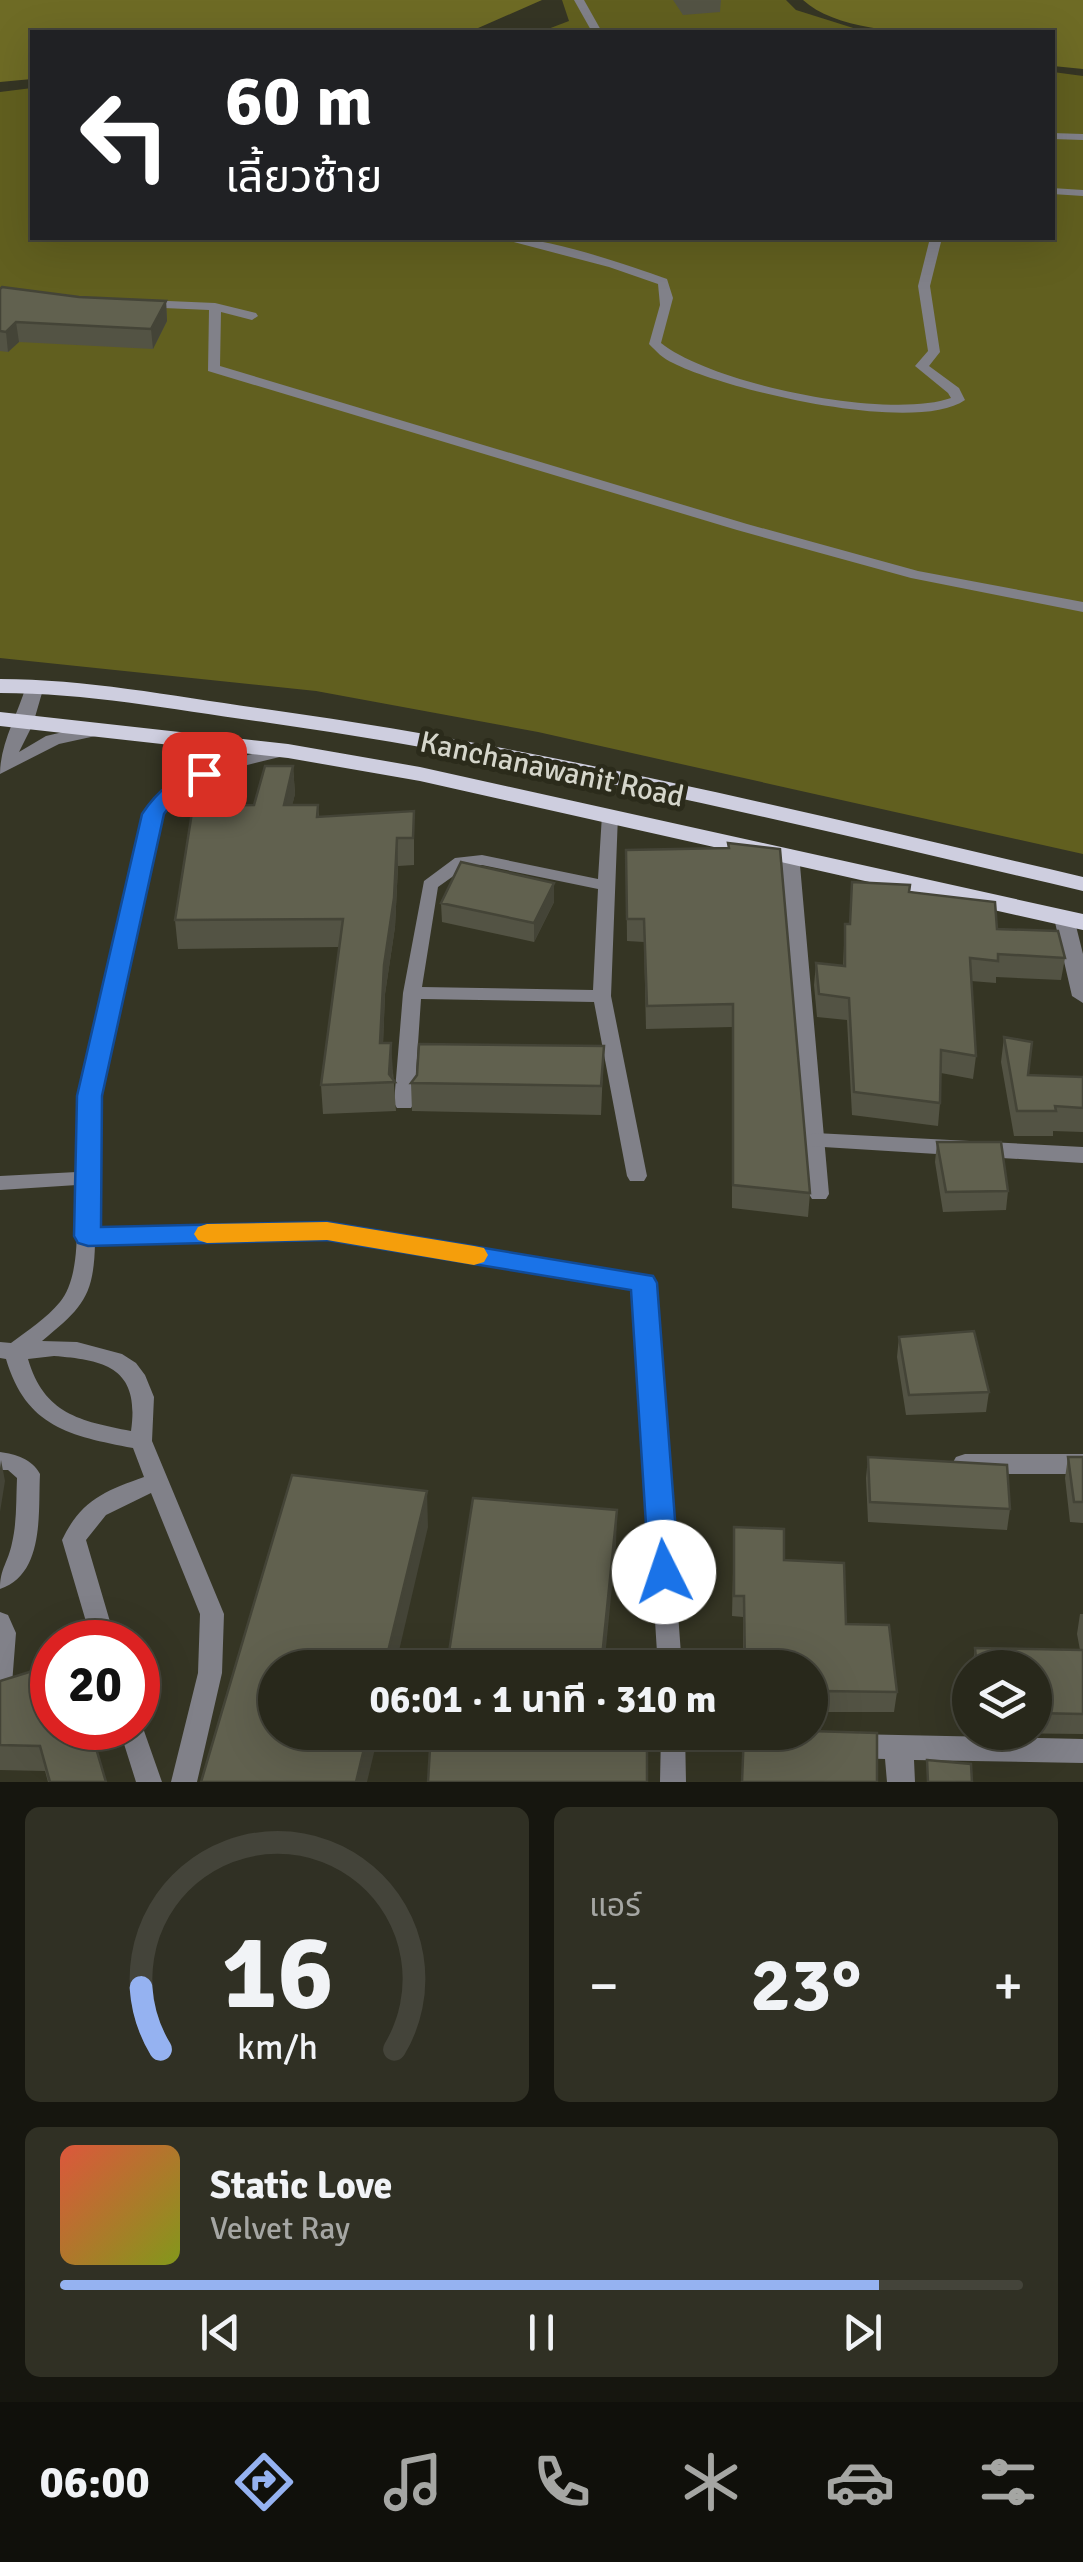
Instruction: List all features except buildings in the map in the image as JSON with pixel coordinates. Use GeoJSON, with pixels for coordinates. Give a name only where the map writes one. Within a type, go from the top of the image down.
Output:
{"type":"FeatureCollection","features":[{"type":"Feature","properties":{"kind":"main road","name":"Kanchanawanit Road"},"geometry":{"type":"LineString","coordinates":[[0,686],[35,686],[303,718],[549,762],[1083,884]]}},
{"type":"Feature","properties":{"kind":"main road","name":"Kanchanawanit Road"},"geometry":{"type":"LineString","coordinates":[[12,722],[288,751],[420,774],[1074,920]]}},
{"type":"Feature","properties":{"kind":"street"},"geometry":{"type":"LineString","coordinates":[[0,769],[12,722],[35,686]]}},
{"type":"Feature","properties":{"kind":"street"},"geometry":{"type":"LineString","coordinates":[[0,769],[53,740],[93,731]]}},
{"type":"Feature","properties":{"kind":"street"},"geometry":{"type":"LineString","coordinates":[[1074,920],[1083,996]]}},
{"type":"Feature","properties":{"kind":"street"},"geometry":{"type":"LineString","coordinates":[[815,1142],[1083,1155]]}},
{"type":"Feature","properties":{"kind":"street"},"geometry":{"type":"LineString","coordinates":[[933,1464],[1083,1464]]}},
{"type":"Feature","properties":{"kind":"street"},"geometry":{"type":"LineString","coordinates":[[828,1745],[1083,1751]]}},
{"type":"Feature","properties":{"kind":"street"},"geometry":{"type":"LineString","coordinates":[[899,1747],[902,1782]]}},
{"type":"Feature","properties":{"kind":"lane"},"geometry":{"type":"LineString","coordinates":[[580,0],[597,30]]}},
{"type":"Feature","properties":{"kind":"lane"},"geometry":{"type":"LineString","coordinates":[[1055,136],[1083,138]]}},
{"type":"Feature","properties":{"kind":"lane"},"geometry":{"type":"LineString","coordinates":[[1055,194],[1080,193]]}},
{"type":"Feature","properties":{"kind":"lane"},"geometry":{"type":"LineString","coordinates":[[512,240],[626,268],[663,282],[668,289],[667,301],[655,344],[666,358],[691,370],[808,397],[900,408],[948,406],[958,400],[954,391],[921,368],[934,352],[924,286],[936,240]]}},
{"type":"Feature","properties":{"kind":"lane"},"geometry":{"type":"LineString","coordinates":[[123,303],[215,307],[252,316]]}},
{"type":"Feature","properties":{"kind":"lane"},"geometry":{"type":"LineString","coordinates":[[215,307],[212,368],[846,556],[916,575],[1083,606]]}},
{"type":"Feature","properties":{"kind":"lane"},"geometry":{"type":"LineString","coordinates":[[8,1351],[66,1310],[80,1290],[88,1236],[90,1096],[153,814],[181,784],[288,751]]}},
{"type":"Feature","properties":{"kind":"lane"},"geometry":{"type":"LineString","coordinates":[[610,815],[602,996],[637,1176]]}},
{"type":"Feature","properties":{"kind":"lane"},"geometry":{"type":"LineString","coordinates":[[790,854],[819,1194]]}},
{"type":"Feature","properties":{"kind":"lane"},"geometry":{"type":"LineString","coordinates":[[404,1104],[412,993],[430,885],[462,862],[482,860],[607,886]]}},
{"type":"Feature","properties":{"kind":"lane"},"geometry":{"type":"LineString","coordinates":[[412,993],[602,996]]}},
{"type":"Feature","properties":{"kind":"lane"},"geometry":{"type":"LineString","coordinates":[[0,1183],[87,1178]]}},
{"type":"Feature","properties":{"kind":"lane"},"geometry":{"type":"LineString","coordinates":[[88,1236],[327,1231],[644,1283],[669,1650]]}},
{"type":"Feature","properties":{"kind":"lane"},"geometry":{"type":"LineString","coordinates":[[8,1351],[76,1349],[128,1366],[139,1379],[146,1400],[141,1442],[212,1614],[210,1673],[184,1782]]}},
{"type":"Feature","properties":{"kind":"lane"},"geometry":{"type":"LineString","coordinates":[[8,1351],[26,1388],[47,1413],[70,1426],[141,1442]]}},
{"type":"Feature","properties":{"kind":"lane"},"geometry":{"type":"LineString","coordinates":[[0,1461],[13,1462],[30,1474],[21,1557],[14,1570],[0,1580]]}},
{"type":"Feature","properties":{"kind":"lane"},"geometry":{"type":"LineString","coordinates":[[98,1620],[74,1540],[86,1517],[101,1505],[158,1481]]}},
{"type":"Feature","properties":{"kind":"lane"},"geometry":{"type":"LineString","coordinates":[[0,1622],[4,1633],[0,1684]]}},
{"type":"Feature","properties":{"kind":"lane"},"geometry":{"type":"LineString","coordinates":[[138,1750],[149,1782]]}},
{"type":"Feature","properties":{"kind":"lane"},"geometry":{"type":"LineString","coordinates":[[673,1750],[673,1782]]}},
{"type":"Feature","properties":{"kind":"shaded area"},"geometry":{"type":"Polygon","coordinates":[[[0,0],[542,0],[474,30],[30,30],[30,79],[0,82],[0,0]]]}},
{"type":"Feature","properties":{"kind":"shaded area"},"geometry":{"type":"Polygon","coordinates":[[[562,0],[786,0],[796,10],[860,30],[545,30],[569,21],[562,0]]]}},
{"type":"Feature","properties":{"kind":"shaded area"},"geometry":{"type":"Polygon","coordinates":[[[803,0],[1083,0],[1083,69],[1055,66],[1055,30],[886,30],[825,14],[803,0]]]}},
{"type":"Feature","properties":{"kind":"shaded area"},"geometry":{"type":"Polygon","coordinates":[[[1055,72],[1083,76],[1083,854],[538,732],[316,691],[0,658],[0,92],[30,88],[30,240],[1055,240],[1055,72]]]}},
{"type":"Feature","properties":{"kind":"slow traffic"},"geometry":{"type":"LineString","coordinates":[[207,1234],[327,1231],[474,1255]]}},
{"type":"Feature","properties":{"kind":"route"},"geometry":{"type":"LineString","coordinates":[[204,774],[181,784],[153,814],[90,1096],[88,1236],[327,1231],[644,1283],[664,1572]]}}]}
